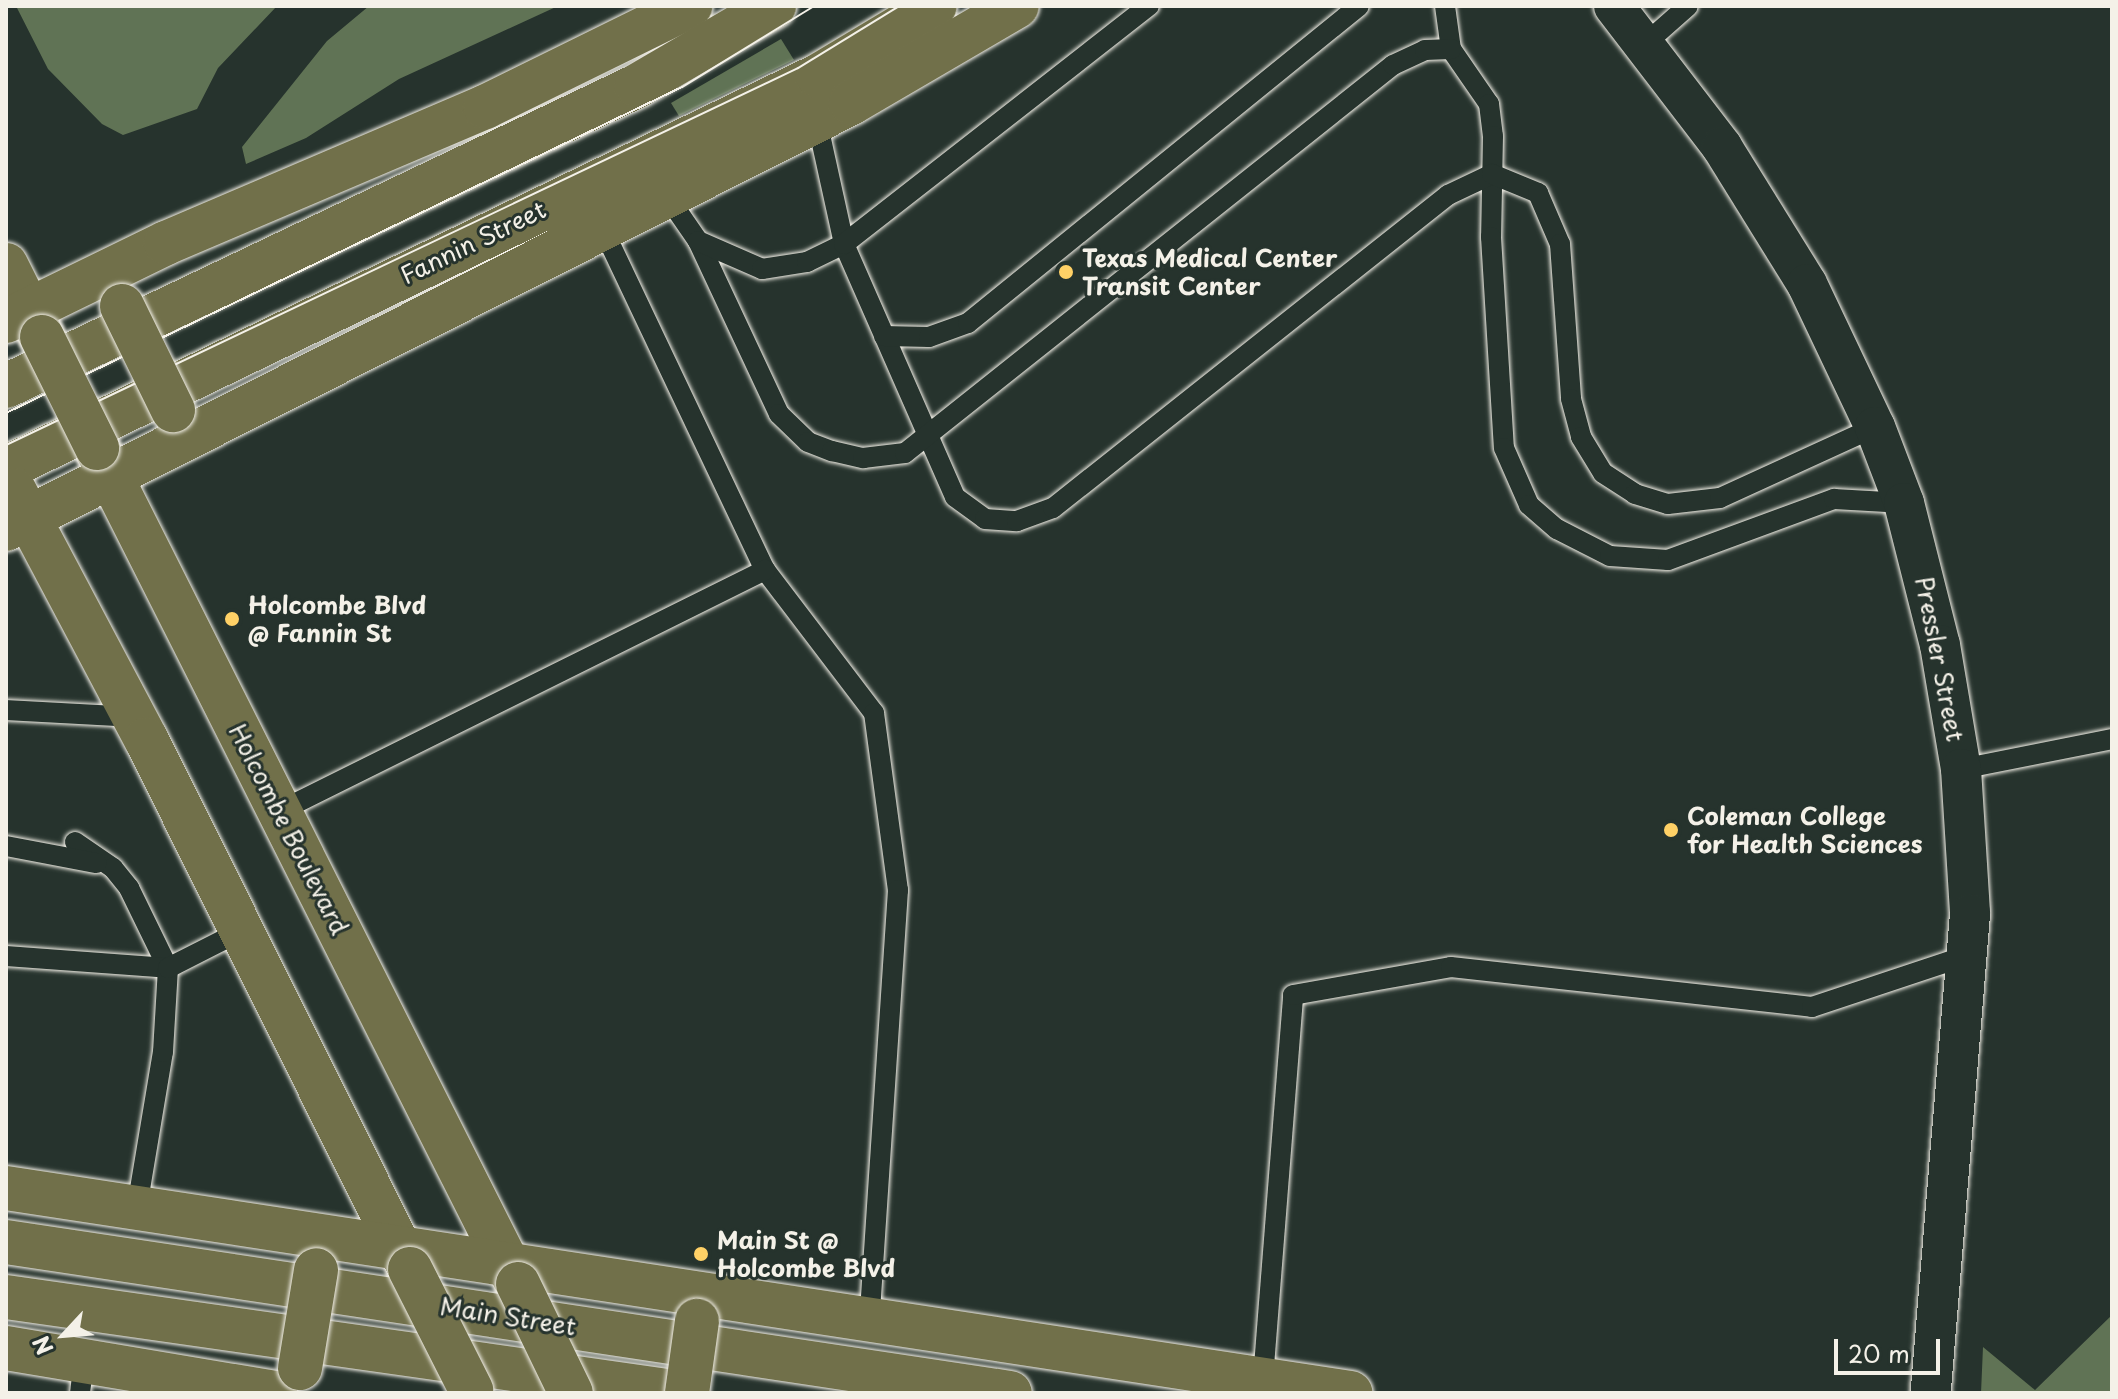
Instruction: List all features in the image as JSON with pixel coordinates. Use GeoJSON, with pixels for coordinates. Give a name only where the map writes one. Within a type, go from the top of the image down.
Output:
{"type":"FeatureCollection","features":[{"type":"Feature","properties":{"kind":"main road"},"geometry":{"type":"LineString","coordinates":[[25,323],[166,243],[485,107],[690,6]]}},
{"type":"Feature","properties":{"kind":"main road"},"geometry":{"type":"LineString","coordinates":[[6,386],[637,86],[774,6]]}},
{"type":"Feature","properties":{"kind":"main road","name":"Fannin Street"},"geometry":{"type":"LineString","coordinates":[[12,495],[818,76],[935,6]]}},
{"type":"Feature","properties":{"kind":"main road"},"geometry":{"type":"LineString","coordinates":[[471,1391],[134,717],[12,495],[248,404],[817,121],[1017,6]]}},
{"type":"Feature","properties":{"kind":"main road"},"geometry":{"type":"LineString","coordinates":[[166,243],[122,306],[173,410],[248,404]]}},
{"type":"Feature","properties":{"kind":"main road","name":"Holcombe Boulevard"},"geometry":{"type":"LineString","coordinates":[[6,265],[25,323],[104,462],[571,1393]]}},
{"type":"Feature","properties":{"kind":"main road"},"geometry":{"type":"LineString","coordinates":[[6,1188],[272,1227],[404,1258],[512,1272],[709,1309],[870,1316],[1350,1393]]}},
{"type":"Feature","properties":{"kind":"main road"},"geometry":{"type":"LineString","coordinates":[[6,1348],[82,1377],[280,1384],[316,1270],[304,1251],[272,1227]]}},
{"type":"Feature","properties":{"kind":"main road","name":"Main Street"},"geometry":{"type":"LineString","coordinates":[[6,1242],[1010,1393]]}},
{"type":"Feature","properties":{"kind":"main road"},"geometry":{"type":"LineString","coordinates":[[6,1297],[681,1393]]}},
{"type":"Feature","properties":{"kind":"main road"},"geometry":{"type":"LineString","coordinates":[[687,1393],[709,1309]]}},
{"type":"Feature","properties":{"kind":"street","name":"Pressler Street"},"geometry":{"type":"LineString","coordinates":[[1614,6],[1645,44],[1771,223],[1837,344],[1875,427],[1904,503],[1940,645],[1961,769],[1968,955],[1931,1393]]}},
{"type":"Feature","properties":{"kind":"lane"},"geometry":{"type":"LineString","coordinates":[[698,241],[762,269],[807,262],[844,244],[1149,6]]}},
{"type":"Feature","properties":{"kind":"lane"},"geometry":{"type":"LineString","coordinates":[[884,336],[929,337],[968,323],[1359,6]]}},
{"type":"Feature","properties":{"kind":"lane"},"geometry":{"type":"LineString","coordinates":[[1445,6],[1451,49],[1489,104],[1491,237],[1504,448],[1529,505],[1557,529],[1610,556],[1668,560],[1834,499],[1904,503]]}},
{"type":"Feature","properties":{"kind":"lane"},"geometry":{"type":"LineString","coordinates":[[1645,44],[1688,6]]}},
{"type":"Feature","properties":{"kind":"lane"},"geometry":{"type":"LineString","coordinates":[[667,196],[698,241],[779,414],[808,442],[863,458],[905,453],[1393,65],[1425,50],[1451,49]]}},
{"type":"Feature","properties":{"kind":"lane"},"geometry":{"type":"LineString","coordinates":[[817,121],[844,244],[955,497],[985,519],[1017,521],[1053,508],[1448,195],[1492,174],[1538,193],[1560,244],[1571,399],[1581,437],[1603,473],[1635,494],[1668,504],[1720,498],[1875,427]]}},
{"type":"Feature","properties":{"kind":"lane"},"geometry":{"type":"LineString","coordinates":[[602,227],[765,570],[874,713],[898,890],[870,1316]]}},
{"type":"Feature","properties":{"kind":"lane"},"geometry":{"type":"LineString","coordinates":[[280,811],[765,570]]}},
{"type":"Feature","properties":{"kind":"lane"},"geometry":{"type":"LineString","coordinates":[[6,710],[134,717]]}},
{"type":"Feature","properties":{"kind":"lane"},"geometry":{"type":"LineString","coordinates":[[1961,769],[2112,739]]}},
{"type":"Feature","properties":{"kind":"lane"},"geometry":{"type":"LineString","coordinates":[[75,842],[113,868],[168,968],[163,1052],[137,1207]]}},
{"type":"Feature","properties":{"kind":"lane"},"geometry":{"type":"LineString","coordinates":[[6,846],[113,868]]}},
{"type":"Feature","properties":{"kind":"lane"},"geometry":{"type":"LineString","coordinates":[[6,859],[71,870],[113,868]]}},
{"type":"Feature","properties":{"kind":"lane"},"geometry":{"type":"LineString","coordinates":[[6,956],[168,968],[241,931]]}},
{"type":"Feature","properties":{"kind":"lane"},"geometry":{"type":"LineString","coordinates":[[1263,1379],[1293,995],[1451,967],[1812,1007],[1968,955]]}},
{"type":"Feature","properties":{"kind":"green space"},"geometry":{"type":"Polygon","coordinates":[[[16,6],[277,6],[218,68],[197,109],[123,135],[102,124],[48,69],[16,6]]]}},
{"type":"Feature","properties":{"kind":"green space"},"geometry":{"type":"Polygon","coordinates":[[[369,6],[558,6],[399,79],[306,138],[246,164],[242,147],[327,41],[369,6]]]}},
{"type":"Feature","properties":{"kind":"green space"},"geometry":{"type":"Polygon","coordinates":[[[781,39],[794,60],[679,116],[671,103],[781,39]]]}},
{"type":"Feature","properties":{"kind":"green space"},"geometry":{"type":"Polygon","coordinates":[[[2112,1315],[2112,1393],[1981,1393],[1983,1347],[2035,1390],[2112,1315]]]}},
{"type":"Feature","properties":{"kind":"tram line"},"geometry":{"type":"LineString","coordinates":[[6,413],[682,87],[814,6]]}},
{"type":"Feature","properties":{"kind":"tram line"},"geometry":{"type":"LineString","coordinates":[[6,445],[798,68],[899,6]]}},
{"type":"Feature","properties":{"kind":"place","name":"Texas Medical Center Transit Center"},"geometry":{"type":"Point","coordinates":[1066,272]}},
{"type":"Feature","properties":{"kind":"place","name":"Holcombe Blvd @ Fannin St"},"geometry":{"type":"Point","coordinates":[232,619]}},
{"type":"Feature","properties":{"kind":"place","name":"Coleman College for Health Sciences"},"geometry":{"type":"Point","coordinates":[1671,830]}},
{"type":"Feature","properties":{"kind":"place","name":"Main St @ Holcombe Blvd"},"geometry":{"type":"Point","coordinates":[701,1254]}}]}
